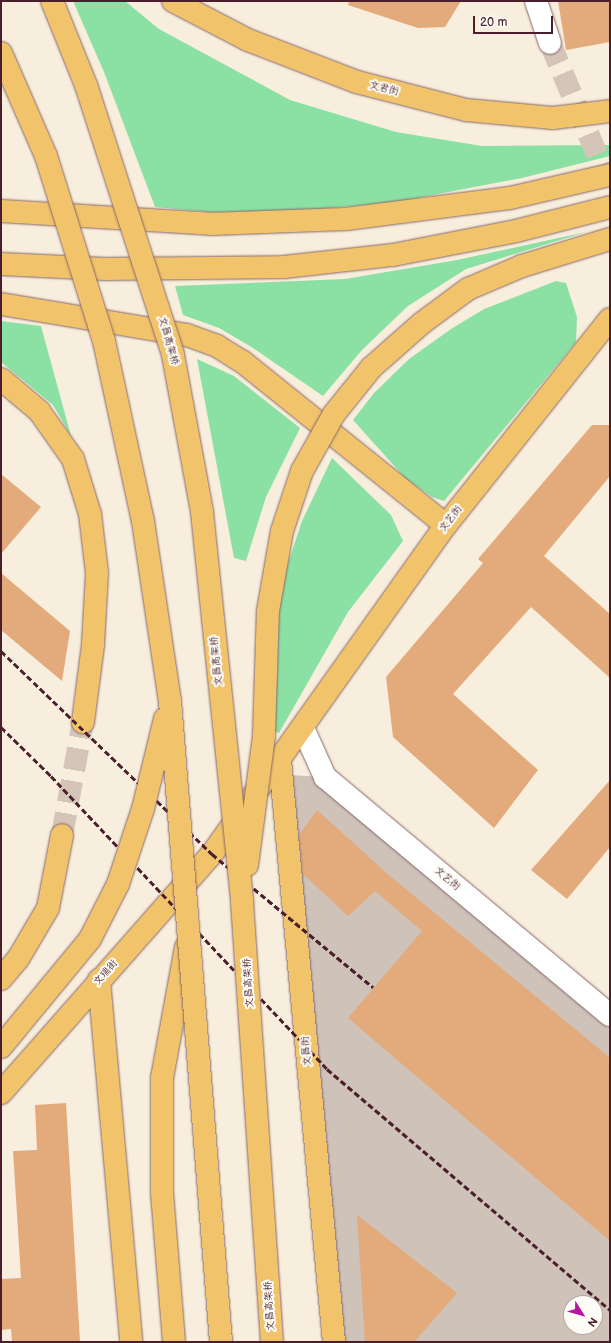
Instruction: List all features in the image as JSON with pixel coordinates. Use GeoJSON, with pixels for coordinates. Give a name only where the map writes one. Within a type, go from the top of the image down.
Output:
{"type":"FeatureCollection","features":[{"type":"Feature","properties":{"kind":"highway","name":"文昌高架桥"},"geometry":{"type":"LineString","coordinates":[[52,1],[86,85],[173,355],[202,512],[242,902],[272,1342]]}},
{"type":"Feature","properties":{"kind":"highway","name":"文君街"},"geometry":{"type":"LineString","coordinates":[[173,1],[248,40],[357,82],[459,108],[553,118],[610,111]]}},
{"type":"Feature","properties":{"kind":"highway"},"geometry":{"type":"LineString","coordinates":[[1,53],[46,156],[104,341],[143,521],[170,701],[221,1342]]}},
{"type":"Feature","properties":{"kind":"highway"},"geometry":{"type":"LineString","coordinates":[[1,211],[211,224],[346,219],[510,198],[610,175]]}},
{"type":"Feature","properties":{"kind":"highway"},"geometry":{"type":"LineString","coordinates":[[1,264],[105,269],[284,267],[401,254],[516,231],[610,207]]}},
{"type":"Feature","properties":{"kind":"highway"},"geometry":{"type":"LineString","coordinates":[[242,902],[264,735],[268,611],[282,531],[302,471],[334,414],[371,368],[422,323],[468,289],[522,266],[610,239]]}},
{"type":"Feature","properties":{"kind":"highway"},"geometry":{"type":"LineString","coordinates":[[1,304],[187,334],[217,346],[243,362],[446,525]]}},
{"type":"Feature","properties":{"kind":"highway","name":"文艺街"},"geometry":{"type":"LineString","coordinates":[[212,854],[446,525],[610,320]]}},
{"type":"Feature","properties":{"kind":"highway"},"geometry":{"type":"LineString","coordinates":[[1,379],[39,411],[73,459],[90,514],[96,573],[93,645],[83,722]]}},
{"type":"Feature","properties":{"kind":"highway"},"geometry":{"type":"LineString","coordinates":[[1,1047],[90,939],[118,884],[144,809],[170,701]]}},
{"type":"Feature","properties":{"kind":"highway","name":"文昌街"},"geometry":{"type":"LineString","coordinates":[[280,760],[334,1342]]}},
{"type":"Feature","properties":{"kind":"highway"},"geometry":{"type":"LineString","coordinates":[[1,979],[18,959],[48,908],[62,835]]}},
{"type":"Feature","properties":{"kind":"highway","name":"文瑞街"},"geometry":{"type":"LineString","coordinates":[[1,1093],[99,980],[212,854]]}},
{"type":"Feature","properties":{"kind":"highway"},"geometry":{"type":"LineString","coordinates":[[174,1342],[162,1192],[162,1078],[189,934]]}},
{"type":"Feature","properties":{"kind":"highway"},"geometry":{"type":"LineString","coordinates":[[99,980],[131,1342]]}},
{"type":"Feature","properties":{"kind":"highway"},"geometry":{"type":"LineString","coordinates":[[271,1318],[278,1342]]}},
{"type":"Feature","properties":{"kind":"street"},"geometry":{"type":"LineString","coordinates":[[536,1],[550,43]]}},
{"type":"Feature","properties":{"kind":"street","name":"文艺街"},"geometry":{"type":"LineString","coordinates":[[303,728],[325,777],[610,1015]]}},
{"type":"Feature","properties":{"kind":"shaded area"},"geometry":{"type":"Polygon","coordinates":[[[270,774],[325,777],[610,1015],[610,1342],[329,1342],[270,774]]]}},
{"type":"Feature","properties":{"kind":"green space"},"geometry":{"type":"Polygon","coordinates":[[[73,1],[125,1],[159,29],[290,100],[396,132],[482,146],[610,145],[610,156],[522,178],[396,202],[299,211],[209,212],[155,207],[104,72],[73,1]]]}},
{"type":"Feature","properties":{"kind":"green space"},"geometry":{"type":"Polygon","coordinates":[[[586,232],[466,269],[408,306],[362,350],[323,396],[253,348],[219,328],[183,315],[175,286],[345,279],[457,260],[586,232]]]}},
{"type":"Feature","properties":{"kind":"green space"},"geometry":{"type":"Polygon","coordinates":[[[556,281],[566,283],[577,317],[576,342],[444,501],[432,497],[405,478],[353,420],[374,393],[409,359],[451,329],[484,309],[556,281]]]}},
{"type":"Feature","properties":{"kind":"green space"},"geometry":{"type":"Polygon","coordinates":[[[1,321],[41,326],[71,436],[53,405],[1,362],[1,321]]]}},
{"type":"Feature","properties":{"kind":"green space"},"geometry":{"type":"Polygon","coordinates":[[[197,359],[234,376],[300,428],[266,497],[246,561],[234,558],[197,359]]]}},
{"type":"Feature","properties":{"kind":"green space"},"geometry":{"type":"Polygon","coordinates":[[[332,458],[391,515],[403,541],[348,612],[279,733],[265,727],[271,643],[283,578],[302,521],[332,458]]]}},
{"type":"Feature","properties":{"kind":"building"},"geometry":{"type":"Polygon","coordinates":[[[349,1],[461,1],[445,27],[418,28],[348,5],[349,1]]]}},
{"type":"Feature","properties":{"kind":"building"},"geometry":{"type":"Polygon","coordinates":[[[558,1],[610,1],[610,42],[566,50],[558,1]]]}},
{"type":"Feature","properties":{"kind":"building"},"geometry":{"type":"Polygon","coordinates":[[[592,425],[610,425],[610,476],[544,556],[610,614],[610,678],[531,607],[453,694],[538,770],[494,828],[393,737],[386,677],[483,563],[478,559],[592,425]]]}},
{"type":"Feature","properties":{"kind":"building"},"geometry":{"type":"Polygon","coordinates":[[[1,474],[41,507],[1,554],[1,474]]]}},
{"type":"Feature","properties":{"kind":"building"},"geometry":{"type":"Polygon","coordinates":[[[1,573],[70,631],[62,681],[1,630],[1,573]]]}},
{"type":"Feature","properties":{"kind":"building"},"geometry":{"type":"Polygon","coordinates":[[[610,780],[610,847],[567,899],[531,870],[610,780]]]}},
{"type":"Feature","properties":{"kind":"building"},"geometry":{"type":"Polygon","coordinates":[[[317,810],[390,876],[610,1058],[610,1241],[348,1018],[422,931],[375,891],[348,916],[303,874],[299,835],[317,810]]]}},
{"type":"Feature","properties":{"kind":"building"},"geometry":{"type":"Polygon","coordinates":[[[66,1103],[80,1342],[12,1342],[11,1329],[1,1330],[1,1279],[21,1278],[13,1151],[37,1150],[35,1105],[66,1103]]]}},
{"type":"Feature","properties":{"kind":"building"},"geometry":{"type":"Polygon","coordinates":[[[357,1215],[457,1293],[414,1342],[365,1342],[357,1215]]]}},
{"type":"Feature","properties":{"kind":"tunnel"},"geometry":{"type":"LineString","coordinates":[[550,43],[610,185]]}},
{"type":"Feature","properties":{"kind":"tunnel"},"geometry":{"type":"LineString","coordinates":[[62,835],[83,722]]}},
{"type":"Feature","properties":{"kind":"railway"},"geometry":{"type":"LineString","coordinates":[[1,651],[212,854],[373,987]]}},
{"type":"Feature","properties":{"kind":"railway"},"geometry":{"type":"LineString","coordinates":[[1,727],[51,776],[327,1069],[610,1310]]}}]}
